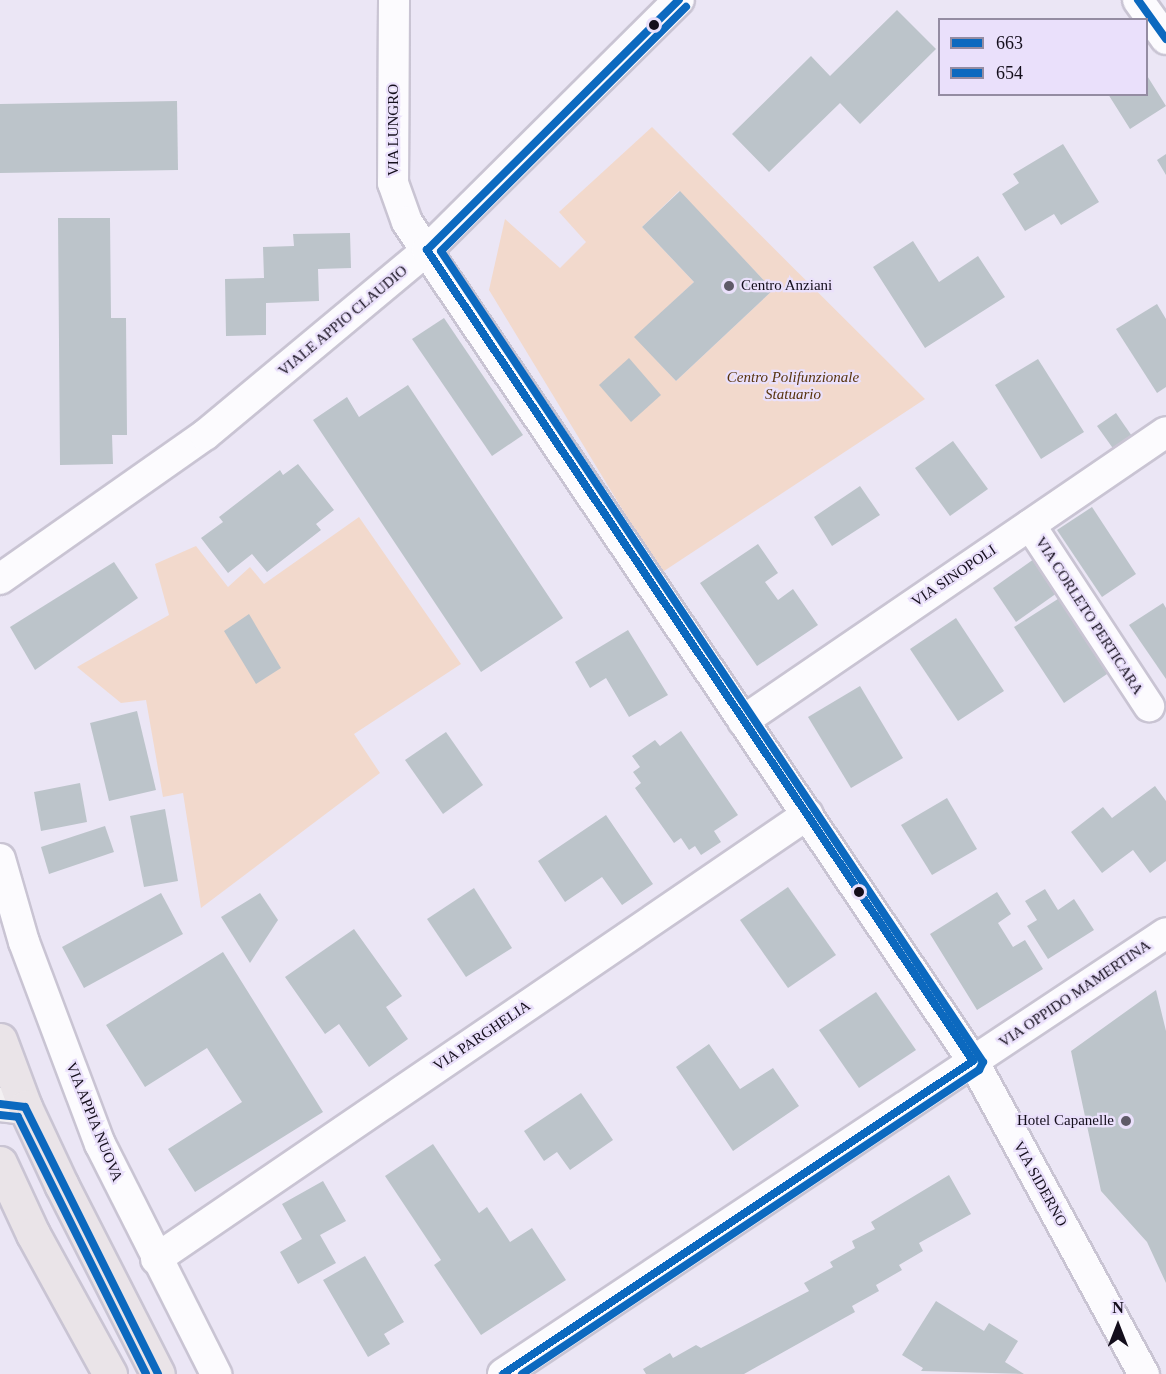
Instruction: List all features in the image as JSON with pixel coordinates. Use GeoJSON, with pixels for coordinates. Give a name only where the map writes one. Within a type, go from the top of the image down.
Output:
{"type":"FeatureCollection","features":[{"type":"Feature","properties":{"kind":"main road"},"geometry":{"type":"LineString","coordinates":[[0,1040],[13,1106],[158,1374]]}},
{"type":"Feature","properties":{"kind":"main road"},"geometry":{"type":"LineString","coordinates":[[0,1163],[33,1234],[110,1374]]}},
{"type":"Feature","properties":{"kind":"street","name":"VIA LUNGRO"},"geometry":{"type":"LineString","coordinates":[[394,0],[393,183],[404,216],[428,250]]}},
{"type":"Feature","properties":{"kind":"street","name":"VIALE APPIO CLAUDIO"},"geometry":{"type":"LineString","coordinates":[[0,579],[205,435],[428,250],[679,0]]}},
{"type":"Feature","properties":{"kind":"street"},"geometry":{"type":"LineString","coordinates":[[1138,0],[1166,39]]}},
{"type":"Feature","properties":{"kind":"street","name":"VIA SIDERNO"},"geometry":{"type":"LineString","coordinates":[[428,250],[973,1061],[1144,1374]]}},
{"type":"Feature","properties":{"kind":"street","name":"VIA SINOPOLI"},"geometry":{"type":"LineString","coordinates":[[743,721],[1166,432]]}},
{"type":"Feature","properties":{"kind":"street","name":"VIA CORLETO PERTICARA"},"geometry":{"type":"LineString","coordinates":[[1030,525],[1149,706]]}},
{"type":"Feature","properties":{"kind":"street","name":"VIA PARGHELIA"},"geometry":{"type":"LineString","coordinates":[[156,1259],[808,814]]}},
{"type":"Feature","properties":{"kind":"street","name":"VIA APPIA NUOVA"},"geometry":{"type":"LineString","coordinates":[[0,859],[24,942],[100,1144],[216,1374]]}},
{"type":"Feature","properties":{"kind":"street","name":"VIA OPPIDO MAMERTINA"},"geometry":{"type":"LineString","coordinates":[[503,1374],[1166,933]]}},
{"type":"Feature","properties":{"kind":"green space","name":"Centro Polifunzionale Statuario"},"geometry":{"type":"Polygon","coordinates":[[[652,127],[925,399],[661,573],[489,290],[505,219],[560,268],[586,242],[559,212],[652,127]],[[679,191],[642,227],[694,282],[635,337],[676,381],[773,290],[679,191]]]}},
{"type":"Feature","properties":{"kind":"green space"},"geometry":{"type":"Polygon","coordinates":[[[359,517],[461,664],[354,734],[380,773],[201,908],[183,793],[163,797],[146,700],[121,703],[77,667],[169,615],[155,564],[196,546],[228,587],[250,567],[264,584],[359,517]]]}},
{"type":"Feature","properties":{"kind":"building"},"geometry":{"type":"Polygon","coordinates":[[[897,10],[936,49],[860,124],[840,103],[769,172],[732,134],[811,56],[830,76],[897,10]]]}},
{"type":"Feature","properties":{"kind":"building"},"geometry":{"type":"Polygon","coordinates":[[[1148,77],[1166,106],[1130,129],[1109,96],[1148,96],[1148,77]]]}},
{"type":"Feature","properties":{"kind":"building"},"geometry":{"type":"Polygon","coordinates":[[[177,101],[178,170],[0,173],[0,104],[177,101]]]}},
{"type":"Feature","properties":{"kind":"building"},"geometry":{"type":"Polygon","coordinates":[[[1063,144],[1099,202],[1061,225],[1054,214],[1025,231],[1002,194],[1019,183],[1013,174],[1063,144]]]}},
{"type":"Feature","properties":{"kind":"building"},"geometry":{"type":"Polygon","coordinates":[[[1166,154],[1166,175],[1157,160],[1166,154]]]}},
{"type":"Feature","properties":{"kind":"building","name":"Centro Anziani"},"geometry":{"type":"Polygon","coordinates":[[[680,191],[773,290],[676,381],[634,337],[694,282],[642,227],[680,191]]]}},
{"type":"Feature","properties":{"kind":"building"},"geometry":{"type":"Polygon","coordinates":[[[58,218],[110,218],[111,318],[126,318],[127,435],[112,435],[113,464],[60,465],[58,218]]]}},
{"type":"Feature","properties":{"kind":"building"},"geometry":{"type":"Polygon","coordinates":[[[350,233],[351,268],[318,269],[319,301],[266,303],[266,335],[226,336],[225,279],[264,278],[263,247],[294,246],[293,234],[350,233]]]}},
{"type":"Feature","properties":{"kind":"building"},"geometry":{"type":"Polygon","coordinates":[[[913,241],[939,282],[978,256],[1005,297],[925,348],[873,267],[913,241]]]}},
{"type":"Feature","properties":{"kind":"building"},"geometry":{"type":"Polygon","coordinates":[[[1157,304],[1166,319],[1166,387],[1157,393],[1116,329],[1157,304]]]}},
{"type":"Feature","properties":{"kind":"building"},"geometry":{"type":"Polygon","coordinates":[[[444,318],[523,435],[492,456],[412,339],[444,318]]]}},
{"type":"Feature","properties":{"kind":"building"},"geometry":{"type":"Polygon","coordinates":[[[629,358],[661,395],[631,422],[599,385],[629,358]]]}},
{"type":"Feature","properties":{"kind":"building"},"geometry":{"type":"Polygon","coordinates":[[[1038,359],[1084,432],[1041,459],[995,385],[1038,359]]]}},
{"type":"Feature","properties":{"kind":"building"},"geometry":{"type":"Polygon","coordinates":[[[408,385],[563,618],[481,672],[313,420],[347,397],[359,417],[408,385]]]}},
{"type":"Feature","properties":{"kind":"building"},"geometry":{"type":"Polygon","coordinates":[[[1116,413],[1136,442],[1117,454],[1097,426],[1116,413]]]}},
{"type":"Feature","properties":{"kind":"building"},"geometry":{"type":"Polygon","coordinates":[[[953,441],[988,489],[950,516],[915,468],[953,441]]]}},
{"type":"Feature","properties":{"kind":"building"},"geometry":{"type":"Polygon","coordinates":[[[298,464],[334,510],[316,524],[321,530],[267,572],[252,554],[228,573],[201,538],[223,522],[219,517],[280,470],[283,475],[298,464]]]}},
{"type":"Feature","properties":{"kind":"building"},"geometry":{"type":"Polygon","coordinates":[[[860,486],[880,515],[832,546],[814,517],[860,486]]]}},
{"type":"Feature","properties":{"kind":"building"},"geometry":{"type":"Polygon","coordinates":[[[1092,507],[1136,574],[1102,597],[1057,530],[1092,507]]]}},
{"type":"Feature","properties":{"kind":"building"},"geometry":{"type":"Polygon","coordinates":[[[758,544],[778,573],[765,582],[778,600],[793,589],[818,625],[757,666],[700,583],[758,544]]]}},
{"type":"Feature","properties":{"kind":"building"},"geometry":{"type":"Polygon","coordinates":[[[1034,559],[1057,593],[1016,622],[993,588],[1034,559]]]}},
{"type":"Feature","properties":{"kind":"building"},"geometry":{"type":"Polygon","coordinates":[[[114,562],[138,598],[35,670],[10,627],[114,562]]]}},
{"type":"Feature","properties":{"kind":"building"},"geometry":{"type":"Polygon","coordinates":[[[1061,597],[1110,672],[1064,703],[1014,627],[1061,597]]]}},
{"type":"Feature","properties":{"kind":"building"},"geometry":{"type":"Polygon","coordinates":[[[1163,603],[1166,608],[1166,679],[1129,625],[1163,603]]]}},
{"type":"Feature","properties":{"kind":"building"},"geometry":{"type":"Polygon","coordinates":[[[249,614],[281,668],[256,684],[224,631],[249,614]]]}},
{"type":"Feature","properties":{"kind":"building"},"geometry":{"type":"Polygon","coordinates":[[[956,618],[1004,691],[958,721],[910,649],[956,618]]]}},
{"type":"Feature","properties":{"kind":"building"},"geometry":{"type":"Polygon","coordinates":[[[628,630],[668,695],[629,717],[606,678],[590,688],[575,662],[628,630]]]}},
{"type":"Feature","properties":{"kind":"building"},"geometry":{"type":"Polygon","coordinates":[[[860,686],[903,758],[851,788],[808,717],[860,686]]]}},
{"type":"Feature","properties":{"kind":"building"},"geometry":{"type":"Polygon","coordinates":[[[137,711],[156,790],[109,801],[90,723],[137,711]]]}},
{"type":"Feature","properties":{"kind":"building"},"geometry":{"type":"Polygon","coordinates":[[[681,731],[738,815],[714,831],[721,842],[701,855],[695,846],[689,850],[681,838],[674,843],[635,788],[641,783],[633,772],[640,767],[632,756],[655,740],[660,746],[681,731]]]}},
{"type":"Feature","properties":{"kind":"building"},"geometry":{"type":"Polygon","coordinates":[[[446,732],[483,785],[443,814],[405,760],[446,732]]]}},
{"type":"Feature","properties":{"kind":"building"},"geometry":{"type":"Polygon","coordinates":[[[80,783],[87,822],[41,831],[34,792],[80,783]]]}},
{"type":"Feature","properties":{"kind":"building"},"geometry":{"type":"Polygon","coordinates":[[[1155,786],[1166,801],[1166,861],[1150,873],[1133,850],[1102,873],[1071,832],[1103,807],[1112,818],[1155,786]]]}},
{"type":"Feature","properties":{"kind":"building"},"geometry":{"type":"Polygon","coordinates":[[[947,798],[977,849],[932,875],[901,825],[947,798]]]}},
{"type":"Feature","properties":{"kind":"building"},"geometry":{"type":"Polygon","coordinates":[[[165,809],[178,881],[144,887],[130,816],[165,809]]]}},
{"type":"Feature","properties":{"kind":"building"},"geometry":{"type":"Polygon","coordinates":[[[606,815],[653,884],[622,905],[602,877],[565,902],[538,861],[606,815]]]}},
{"type":"Feature","properties":{"kind":"building"},"geometry":{"type":"Polygon","coordinates":[[[105,826],[114,852],[49,874],[41,847],[105,826]]]}},
{"type":"Feature","properties":{"kind":"building"},"geometry":{"type":"Polygon","coordinates":[[[788,887],[836,955],[788,988],[740,920],[788,887]]]}},
{"type":"Feature","properties":{"kind":"building"},"geometry":{"type":"Polygon","coordinates":[[[474,888],[512,948],[466,977],[427,919],[474,888]]]}},
{"type":"Feature","properties":{"kind":"building"},"geometry":{"type":"Polygon","coordinates":[[[1045,889],[1058,910],[1074,899],[1094,930],[1048,959],[1027,926],[1037,920],[1025,901],[1045,889]]]}},
{"type":"Feature","properties":{"kind":"building"},"geometry":{"type":"Polygon","coordinates":[[[997,892],[1011,914],[998,923],[1013,947],[1025,940],[1043,969],[977,1010],[930,934],[997,892]]]}},
{"type":"Feature","properties":{"kind":"building"},"geometry":{"type":"Polygon","coordinates":[[[161,893],[183,934],[84,988],[62,947],[161,893]]]}},
{"type":"Feature","properties":{"kind":"building"},"geometry":{"type":"Polygon","coordinates":[[[260,893],[278,920],[250,963],[221,917],[260,893]]]}},
{"type":"Feature","properties":{"kind":"building"},"geometry":{"type":"Polygon","coordinates":[[[354,929],[402,996],[386,1007],[408,1039],[369,1067],[339,1024],[325,1034],[285,977],[354,929]]]}},
{"type":"Feature","properties":{"kind":"building"},"geometry":{"type":"Polygon","coordinates":[[[223,952],[323,1112],[195,1192],[168,1149],[242,1102],[207,1048],[145,1087],[106,1025],[223,952]]]}},
{"type":"Feature","properties":{"kind":"building","name":"Hotel Capanelle"},"geometry":{"type":"Polygon","coordinates":[[[1156,990],[1166,1031],[1166,1283],[1147,1242],[1101,1191],[1071,1051],[1156,990]]]}},
{"type":"Feature","properties":{"kind":"building"},"geometry":{"type":"Polygon","coordinates":[[[876,992],[916,1050],[859,1088],[819,1030],[876,992]]]}},
{"type":"Feature","properties":{"kind":"building"},"geometry":{"type":"Polygon","coordinates":[[[709,1044],[740,1089],[773,1068],[799,1106],[733,1151],[676,1067],[709,1044]]]}},
{"type":"Feature","properties":{"kind":"building"},"geometry":{"type":"Polygon","coordinates":[[[581,1093],[613,1140],[570,1170],[557,1152],[544,1161],[524,1131],[581,1093]]]}},
{"type":"Feature","properties":{"kind":"building"},"geometry":{"type":"Polygon","coordinates":[[[433,1144],[479,1213],[487,1207],[510,1242],[532,1228],[566,1280],[481,1335],[434,1265],[441,1260],[385,1176],[433,1144]]]}},
{"type":"Feature","properties":{"kind":"building"},"geometry":{"type":"Polygon","coordinates":[[[949,1175],[971,1214],[919,1243],[923,1251],[899,1265],[902,1270],[876,1285],[879,1291],[852,1306],[855,1312],[744,1374],[646,1374],[643,1369],[670,1353],[673,1358],[696,1345],[701,1348],[809,1291],[804,1283],[833,1267],[830,1262],[855,1248],[852,1241],[875,1229],[871,1222],[949,1175]]]}},
{"type":"Feature","properties":{"kind":"building"},"geometry":{"type":"Polygon","coordinates":[[[323,1181],[346,1221],[320,1235],[336,1263],[298,1284],[280,1252],[302,1239],[282,1204],[323,1181]]]}},
{"type":"Feature","properties":{"kind":"building"},"geometry":{"type":"Polygon","coordinates":[[[365,1256],[404,1322],[384,1334],[390,1344],[368,1357],[323,1280],[365,1256]]]}},
{"type":"Feature","properties":{"kind":"building"},"geometry":{"type":"Polygon","coordinates":[[[936,1301],[984,1331],[989,1323],[1018,1341],[1005,1362],[1024,1374],[921,1371],[923,1368],[902,1355],[936,1301]]]}},
{"type":"Feature","properties":{"kind":"transit line","name":"663"},"geometry":{"type":"LineString","coordinates":[[503,1374],[973,1061],[427,250],[679,0]]}},
{"type":"Feature","properties":{"kind":"transit line","name":"663"},"geometry":{"type":"LineString","coordinates":[[1138,0],[1166,39]]}},
{"type":"Feature","properties":{"kind":"transit line","name":"654"},"geometry":{"type":"LineString","coordinates":[[522,1374],[979,1070],[983,1062],[441,251],[686,7]]}},
{"type":"Feature","properties":{"kind":"transit line","name":"663"},"geometry":{"type":"LineString","coordinates":[[0,1104],[25,1107],[158,1374]]}},
{"type":"Feature","properties":{"kind":"transit line","name":"654"},"geometry":{"type":"LineString","coordinates":[[0,1115],[18,1117],[146,1374]]}},
{"type":"Feature","properties":{"kind":"place","name":"Centro Anziani"},"geometry":{"type":"Point","coordinates":[729,286]}},
{"type":"Feature","properties":{"kind":"place","name":"Hotel Capanelle"},"geometry":{"type":"Point","coordinates":[1126,1121]}}]}
